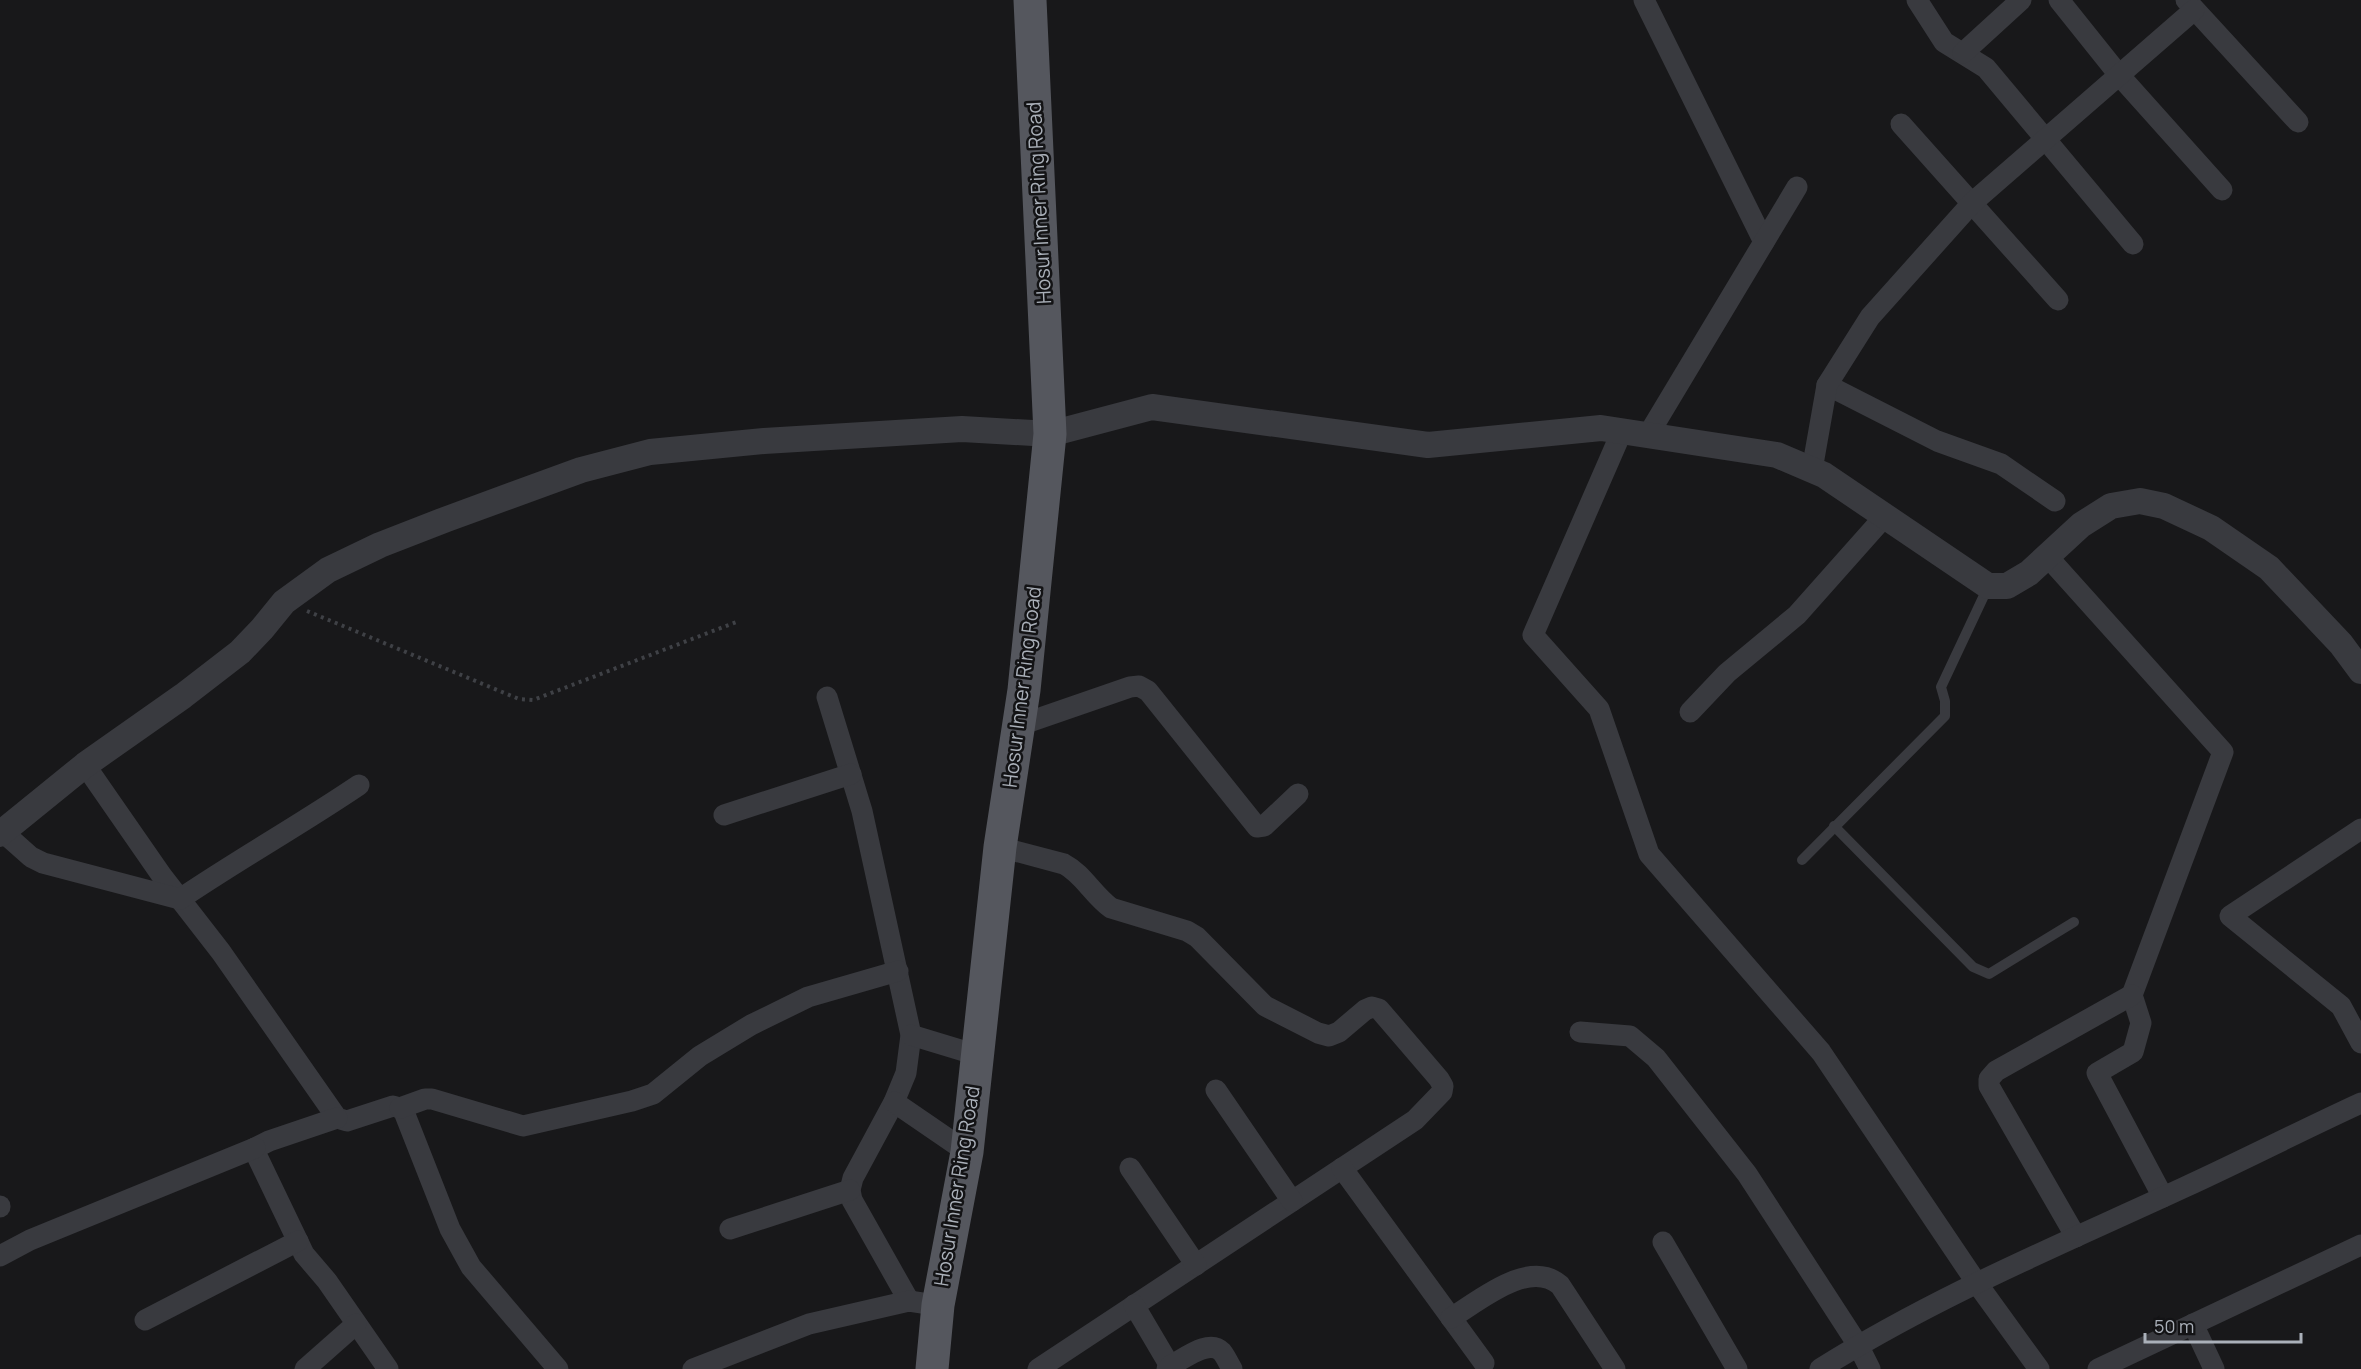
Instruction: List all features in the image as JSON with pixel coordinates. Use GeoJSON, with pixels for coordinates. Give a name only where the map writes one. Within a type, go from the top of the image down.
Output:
{"type":"FeatureCollection","features":[{"type":"Feature","properties":{"kind":"main road","name":"Hosur Inner Ring Road"},"geometry":{"type":"LineString","coordinates":[[932,1369],[924,1303],[967,1152],[1000,847],[1020,725],[1050,434],[1029,0]]}},
{"type":"Feature","properties":{"kind":"street"},"geometry":{"type":"LineString","coordinates":[[1644,0],[1764,242]]}},
{"type":"Feature","properties":{"kind":"street"},"geometry":{"type":"LineString","coordinates":[[1917,0],[1944,42],[1986,68],[2133,244]]}},
{"type":"Feature","properties":{"kind":"street"},"geometry":{"type":"LineString","coordinates":[[1963,53],[2021,0]]}},
{"type":"Feature","properties":{"kind":"street"},"geometry":{"type":"LineString","coordinates":[[2059,0],[2119,75],[2222,190]]}},
{"type":"Feature","properties":{"kind":"street"},"geometry":{"type":"LineString","coordinates":[[1812,470],[1827,385],[1870,317],[1972,203],[2119,75],[2190,5],[2298,122]]}},
{"type":"Feature","properties":{"kind":"street"},"geometry":{"type":"LineString","coordinates":[[1901,124],[2058,300]]}},
{"type":"Feature","properties":{"kind":"street"},"geometry":{"type":"LineString","coordinates":[[1648,435],[1797,187]]}},
{"type":"Feature","properties":{"kind":"street"},"geometry":{"type":"LineString","coordinates":[[1827,385],[1937,441],[2001,464],[2055,501]]}},
{"type":"Feature","properties":{"kind":"street"},"geometry":{"type":"LineString","coordinates":[[359,785],[302,824],[180,899],[43,863],[2,833],[22,814],[85,765],[183,696],[240,652],[284,602],[328,570],[380,545],[580,470],[650,452],[764,441],[962,429],[1050,434],[1152,407],[1428,445],[1601,428],[1777,455],[1824,475],[1988,586],[2007,586],[2029,573],[2081,525],[2111,506],[2140,501],[2164,506],[2211,528],[2269,568],[2341,644],[2361,671]]}},
{"type":"Feature","properties":{"kind":"street"},"geometry":{"type":"LineString","coordinates":[[1622,431],[1533,635],[1599,709],[1649,854],[1821,1052],[1976,1282],[2039,1369]]}},
{"type":"Feature","properties":{"kind":"street"},"geometry":{"type":"LineString","coordinates":[[1690,712],[1727,673],[1797,615],[1885,516]]}},
{"type":"Feature","properties":{"kind":"street"},"geometry":{"type":"LineString","coordinates":[[2047,556],[2223,752],[2132,995],[2141,1023],[2133,1052],[2097,1073],[2163,1197]]}},
{"type":"Feature","properties":{"kind":"street"},"geometry":{"type":"LineString","coordinates":[[1020,725],[1130,687],[1139,686],[1148,691],[1257,827],[1264,825],[1298,794]]}},
{"type":"Feature","properties":{"kind":"street"},"geometry":{"type":"LineString","coordinates":[[693,1369],[809,1324],[924,1303],[852,1200],[850,1190],[853,1178],[894,1102],[906,1073],[911,1035],[862,811],[827,697]]}},
{"type":"Feature","properties":{"kind":"street"},"geometry":{"type":"LineString","coordinates":[[85,765],[337,1118]]}},
{"type":"Feature","properties":{"kind":"street"},"geometry":{"type":"LineString","coordinates":[[724,815],[851,774]]}},
{"type":"Feature","properties":{"kind":"street"},"geometry":{"type":"LineString","coordinates":[[2361,829],[2230,916],[2341,1006],[2361,1043]]}},
{"type":"Feature","properties":{"kind":"street"},"geometry":{"type":"LineString","coordinates":[[1000,847],[1064,864],[1072,868],[1111,908],[1197,937],[1265,1006],[1318,1033],[1329,1035],[1339,1032],[1365,1010],[1372,1007],[1379,1009],[1443,1086],[1442,1092],[1415,1120],[1038,1369]]}},
{"type":"Feature","properties":{"kind":"street"},"geometry":{"type":"LineString","coordinates":[[400,1108],[425,1098],[432,1099],[523,1126],[632,1101],[653,1094],[700,1056],[751,1025],[808,997],[897,972]]}},
{"type":"Feature","properties":{"kind":"street"},"geometry":{"type":"LineString","coordinates":[[2076,1237],[1989,1086],[1989,1079],[1996,1071],[2132,995]]}},
{"type":"Feature","properties":{"kind":"street"},"geometry":{"type":"LineString","coordinates":[[1580,1032],[1630,1036],[1656,1058],[1747,1174],[1858,1345],[1870,1369]]}},
{"type":"Feature","properties":{"kind":"street"},"geometry":{"type":"LineString","coordinates":[[911,1035],[977,1055]]}},
{"type":"Feature","properties":{"kind":"street"},"geometry":{"type":"LineString","coordinates":[[1216,1090],[1292,1201]]}},
{"type":"Feature","properties":{"kind":"street"},"geometry":{"type":"LineString","coordinates":[[894,1102],[967,1152]]}},
{"type":"Feature","properties":{"kind":"street"},"geometry":{"type":"LineString","coordinates":[[1820,1369],[1858,1345],[1976,1282],[2361,1103]]}},
{"type":"Feature","properties":{"kind":"street"},"geometry":{"type":"LineString","coordinates":[[0,1256],[30,1240],[269,1141],[337,1118],[347,1121],[393,1106],[404,1112],[450,1229],[471,1267],[558,1369]]}},
{"type":"Feature","properties":{"kind":"street"},"geometry":{"type":"LineString","coordinates":[[255,1148],[304,1254],[327,1281],[388,1369]]}},
{"type":"Feature","properties":{"kind":"street"},"geometry":{"type":"LineString","coordinates":[[1131,1168],[1196,1265]]}},
{"type":"Feature","properties":{"kind":"street"},"geometry":{"type":"LineString","coordinates":[[1342,1168],[1484,1363]]}},
{"type":"Feature","properties":{"kind":"street"},"geometry":{"type":"LineString","coordinates":[[730,1229],[850,1190]]}},
{"type":"Feature","properties":{"kind":"street"},"geometry":{"type":"LineString","coordinates":[[145,1320],[298,1241]]}},
{"type":"Feature","properties":{"kind":"street"},"geometry":{"type":"LineString","coordinates":[[1663,1242],[1737,1369]]}},
{"type":"Feature","properties":{"kind":"street"},"geometry":{"type":"LineString","coordinates":[[2098,1369],[2361,1245]]}},
{"type":"Feature","properties":{"kind":"street"},"geometry":{"type":"LineString","coordinates":[[1451,1318],[1508,1283],[1521,1278],[1546,1277],[1560,1285],[1615,1369]]}},
{"type":"Feature","properties":{"kind":"street"},"geometry":{"type":"LineString","coordinates":[[1134,1305],[1169,1368],[1206,1347],[1215,1347],[1222,1353],[1232,1369]]}},
{"type":"Feature","properties":{"kind":"street"},"geometry":{"type":"LineString","coordinates":[[305,1369],[356,1324]]}},
{"type":"Feature","properties":{"kind":"street"},"geometry":{"type":"LineString","coordinates":[[2193,1324],[2214,1369]]}},
{"type":"Feature","properties":{"kind":"lane"},"geometry":{"type":"LineString","coordinates":[[1802,860],[1945,716],[1945,701],[1941,687],[1988,586]]}},
{"type":"Feature","properties":{"kind":"lane"},"geometry":{"type":"LineString","coordinates":[[1834,826],[1973,967],[1989,974],[2074,922]]}},
{"type":"Feature","properties":{"kind":"path"},"geometry":{"type":"LineString","coordinates":[[284,602],[519,699],[533,700],[739,621]]}}]}
